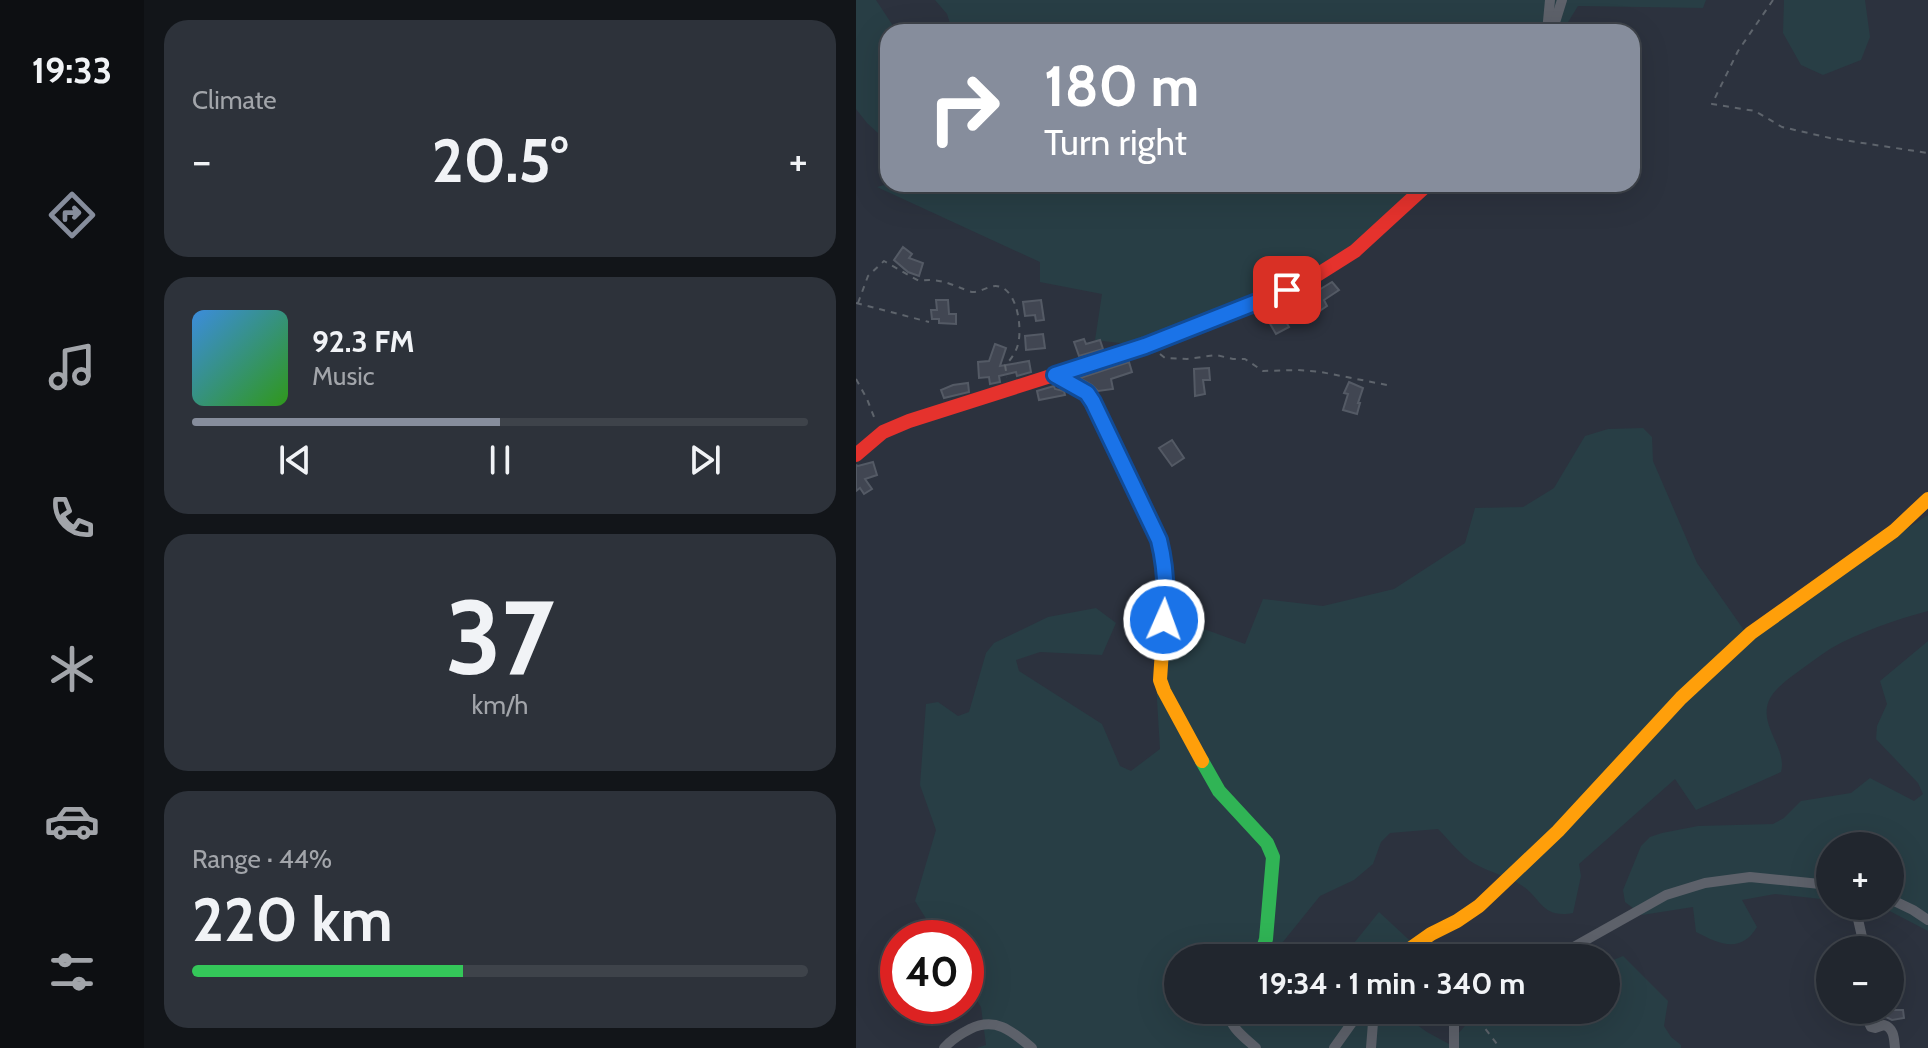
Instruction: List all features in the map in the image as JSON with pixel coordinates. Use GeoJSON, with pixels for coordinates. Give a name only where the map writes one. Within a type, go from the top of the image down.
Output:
{"type":"FeatureCollection","features":[{"type":"Feature","properties":{"kind":"street"},"geometry":{"type":"LineString","coordinates":[[1549,24],[1550,0]]}},
{"type":"Feature","properties":{"kind":"street"},"geometry":{"type":"LineString","coordinates":[[1552,24],[1562,0]]}},
{"type":"Feature","properties":{"kind":"street"},"geometry":{"type":"LineString","coordinates":[[856,455],[881,434],[909,421],[1145,346],[1309,280],[1355,251],[1419,192]]}},
{"type":"Feature","properties":{"kind":"street"},"geometry":{"type":"LineString","coordinates":[[1055,375],[1087,393],[1093,402],[1159,540],[1167,593],[1160,680],[1219,791],[1271,849],[1273,857],[1264,944]]}},
{"type":"Feature","properties":{"kind":"street"},"geometry":{"type":"LineString","coordinates":[[1417,944],[1479,906],[1558,831],[1681,698],[1751,633],[1894,531],[1928,499]]}},
{"type":"Feature","properties":{"kind":"street"},"geometry":{"type":"LineString","coordinates":[[1579,944],[1666,895],[1705,883],[1750,877],[1816,884]]}},
{"type":"Feature","properties":{"kind":"street"},"geometry":{"type":"LineString","coordinates":[[1904,906],[1928,920]]}},
{"type":"Feature","properties":{"kind":"street"},"geometry":{"type":"LineString","coordinates":[[944,1048],[956,1036],[988,1023],[1008,1028],[1032,1048]]}},
{"type":"Feature","properties":{"kind":"street"},"geometry":{"type":"LineString","coordinates":[[1232,1024],[1256,1048]]}},
{"type":"Feature","properties":{"kind":"street"},"geometry":{"type":"LineString","coordinates":[[1334,1048],[1351,1024]]}},
{"type":"Feature","properties":{"kind":"street"},"geometry":{"type":"LineString","coordinates":[[1371,1048],[1373,1024]]}},
{"type":"Feature","properties":{"kind":"street"},"geometry":{"type":"LineString","coordinates":[[1454,1024],[1454,1048]]}},
{"type":"Feature","properties":{"kind":"street"},"geometry":{"type":"LineString","coordinates":[[1870,1024],[1875,1028],[1890,1027],[1895,1048]]}},
{"type":"Feature","properties":{"kind":"path"},"geometry":{"type":"LineString","coordinates":[[1773,0],[1738,51],[1712,104],[1755,111],[1782,127],[1830,138],[1928,153]]}},
{"type":"Feature","properties":{"kind":"path"},"geometry":{"type":"LineString","coordinates":[[929,322],[857,303],[868,276],[884,261],[919,281],[932,279],[971,292],[993,286],[1004,288],[1012,299],[1019,319],[1019,339],[1012,359],[1005,365],[1010,389]]}},
{"type":"Feature","properties":{"kind":"path"},"geometry":{"type":"LineString","coordinates":[[1145,346],[1165,358],[1216,355],[1245,359],[1263,371],[1321,372],[1387,385]]}},
{"type":"Feature","properties":{"kind":"path"},"geometry":{"type":"LineString","coordinates":[[856,379],[881,434]]}},
{"type":"Feature","properties":{"kind":"path"},"geometry":{"type":"LineString","coordinates":[[1482,1024],[1500,1048]]}},
{"type":"Feature","properties":{"kind":"shaded area"},"geometry":{"type":"Polygon","coordinates":[[[856,0],[876,0],[892,24],[880,24],[880,135],[856,109],[856,0]]]}},
{"type":"Feature","properties":{"kind":"shaded area"},"geometry":{"type":"Polygon","coordinates":[[[935,0],[1706,0],[1703,8],[1578,6],[1567,24],[950,24],[947,14],[935,0]]]}},
{"type":"Feature","properties":{"kind":"shaded area"},"geometry":{"type":"Polygon","coordinates":[[[1784,0],[1865,0],[1870,37],[1861,60],[1823,75],[1801,65],[1783,33],[1784,0]]]}},
{"type":"Feature","properties":{"kind":"shaded area"},"geometry":{"type":"Polygon","coordinates":[[[888,192],[1418,192],[1309,280],[1145,346],[1095,340],[1102,294],[1040,282],[1040,262],[888,192]]]}},
{"type":"Feature","properties":{"kind":"shaded area"},"geometry":{"type":"Polygon","coordinates":[[[1643,428],[1652,437],[1653,461],[1697,563],[1746,633],[1928,515],[1928,611],[1841,643],[1784,682],[1767,707],[1768,724],[1781,756],[1781,772],[1696,810],[1675,779],[1579,864],[1581,876],[1573,913],[1548,910],[1521,885],[1470,861],[1438,829],[1390,833],[1381,842],[1373,864],[1354,880],[1320,896],[1281,944],[1164,944],[1164,1024],[1416,1024],[1449,1044],[1467,1024],[1620,1024],[1620,957],[1623,956],[1668,1001],[1664,1026],[1681,1048],[977,1048],[986,1045],[983,1024],[984,920],[927,920],[915,901],[936,830],[920,785],[926,704],[938,702],[958,716],[969,712],[986,653],[994,643],[1048,617],[1096,608],[1116,623],[1102,655],[1040,652],[1016,660],[1019,671],[1102,724],[1120,766],[1131,771],[1160,749],[1154,651],[1162,628],[1185,622],[1245,644],[1263,599],[1323,606],[1394,589],[1465,543],[1475,508],[1523,507],[1554,488],[1585,436],[1608,429],[1643,428]]]}},
{"type":"Feature","properties":{"kind":"shaded area"},"geometry":{"type":"Polygon","coordinates":[[[1928,641],[1928,931],[1904,918],[1904,832],[1816,832],[1816,898],[1775,894],[1742,900],[1757,927],[1737,944],[1721,943],[1696,932],[1693,907],[1642,915],[1625,902],[1623,890],[1641,846],[1650,837],[1698,826],[1773,824],[1801,801],[1851,793],[1870,778],[1914,801],[1923,794],[1918,783],[1876,739],[1877,726],[1887,704],[1880,681],[1928,641]]]}},
{"type":"Feature","properties":{"kind":"shaded area"},"geometry":{"type":"Polygon","coordinates":[[[1379,912],[1413,944],[1353,944],[1379,912]]]}},
{"type":"Feature","properties":{"kind":"building"},"geometry":{"type":"Polygon","coordinates":[[[903,247],[912,254],[909,258],[923,263],[919,276],[908,272],[894,260],[903,247]]]}},
{"type":"Feature","properties":{"kind":"building"},"geometry":{"type":"Polygon","coordinates":[[[1332,282],[1339,290],[1324,300],[1327,306],[1318,312],[1314,306],[1307,310],[1301,301],[1332,282]]]}},
{"type":"Feature","properties":{"kind":"building"},"geometry":{"type":"Polygon","coordinates":[[[936,300],[948,300],[949,314],[956,314],[956,324],[939,323],[939,319],[932,319],[931,310],[937,310],[936,300]]]}},
{"type":"Feature","properties":{"kind":"building"},"geometry":{"type":"Polygon","coordinates":[[[1041,300],[1044,320],[1036,321],[1035,315],[1025,316],[1023,302],[1041,300]]]}},
{"type":"Feature","properties":{"kind":"building"},"geometry":{"type":"Polygon","coordinates":[[[1282,315],[1289,327],[1276,334],[1269,322],[1282,315]]]}},
{"type":"Feature","properties":{"kind":"building"},"geometry":{"type":"Polygon","coordinates":[[[1043,334],[1045,348],[1026,350],[1025,336],[1043,334]]]}},
{"type":"Feature","properties":{"kind":"building"},"geometry":{"type":"Polygon","coordinates":[[[1084,339],[1086,344],[1100,340],[1103,349],[1079,356],[1074,342],[1084,339]]]}},
{"type":"Feature","properties":{"kind":"building"},"geometry":{"type":"Polygon","coordinates":[[[995,344],[1006,348],[1000,366],[1029,361],[1031,372],[999,376],[1000,382],[990,384],[989,377],[979,378],[978,362],[989,361],[995,344]]]}},
{"type":"Feature","properties":{"kind":"building"},"geometry":{"type":"Polygon","coordinates":[[[1129,362],[1132,372],[1111,379],[1113,389],[1098,391],[1080,378],[1129,362]]]}},
{"type":"Feature","properties":{"kind":"building"},"geometry":{"type":"Polygon","coordinates":[[[1209,368],[1210,380],[1203,380],[1205,394],[1195,396],[1194,369],[1209,368]]]}},
{"type":"Feature","properties":{"kind":"building"},"geometry":{"type":"Polygon","coordinates":[[[1349,382],[1363,388],[1357,414],[1343,410],[1348,394],[1344,393],[1349,382]]]}},
{"type":"Feature","properties":{"kind":"building"},"geometry":{"type":"Polygon","coordinates":[[[968,383],[969,392],[944,398],[941,390],[968,383]]]}},
{"type":"Feature","properties":{"kind":"building"},"geometry":{"type":"Polygon","coordinates":[[[1054,386],[1064,391],[1065,395],[1039,400],[1037,391],[1054,386]]]}},
{"type":"Feature","properties":{"kind":"building"},"geometry":{"type":"Polygon","coordinates":[[[1172,440],[1184,458],[1172,466],[1159,448],[1172,440]]]}},
{"type":"Feature","properties":{"kind":"building"},"geometry":{"type":"Polygon","coordinates":[[[873,462],[877,475],[865,479],[872,489],[864,494],[860,488],[856,491],[856,465],[873,462]]]}},
{"type":"Feature","properties":{"kind":"traffic: fast"},"geometry":{"type":"LineString","coordinates":[[1202,761],[1219,791],[1267,843],[1273,857],[1264,944]]}},
{"type":"Feature","properties":{"kind":"traffic: slow"},"geometry":{"type":"LineString","coordinates":[[1055,375],[1087,393],[1093,402],[1159,540],[1164,593],[1160,680],[1202,761]]}},
{"type":"Feature","properties":{"kind":"traffic: slow"},"geometry":{"type":"LineString","coordinates":[[1417,944],[1479,906],[1558,831],[1681,698],[1751,633],[1894,531],[1928,499]]}},
{"type":"Feature","properties":{"kind":"traffic: jam"},"geometry":{"type":"LineString","coordinates":[[856,455],[883,432],[909,421],[1145,346],[1309,280],[1355,251],[1419,192]]}},
{"type":"Feature","properties":{"kind":"route"},"geometry":{"type":"LineString","coordinates":[[1164,620],[1167,593],[1159,540],[1093,402],[1087,393],[1055,375],[1145,346],[1287,290]]}}]}
